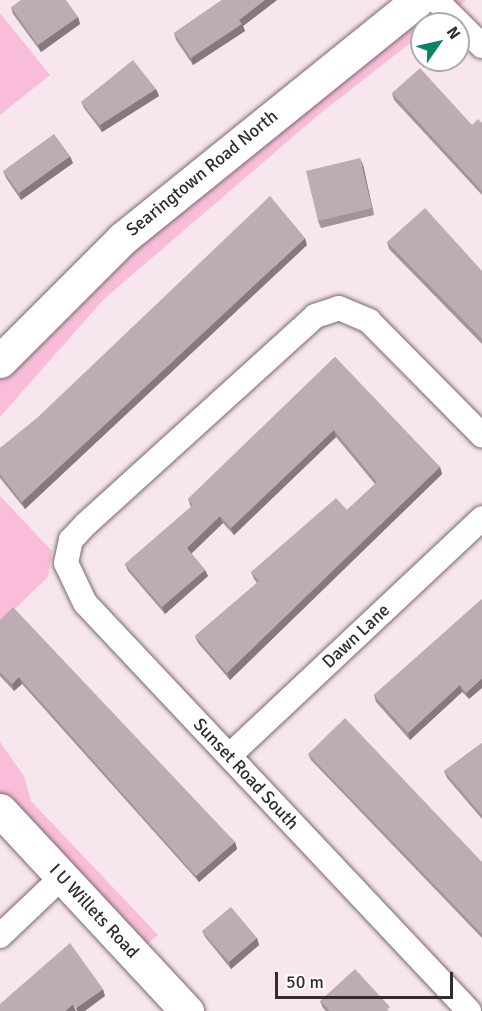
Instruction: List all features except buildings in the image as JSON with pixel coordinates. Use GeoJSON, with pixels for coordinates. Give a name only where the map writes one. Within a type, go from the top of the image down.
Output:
{"type":"FeatureCollection","features":[{"type":"Feature","properties":{"kind":"main road","name":"Searingtown Road North"},"geometry":{"type":"LineString","coordinates":[[0,361],[123,238],[418,0]]}},
{"type":"Feature","properties":{"kind":"main road","name":"I U Willets Road"},"geometry":{"type":"LineString","coordinates":[[0,810],[188,1011]]}},
{"type":"Feature","properties":{"kind":"street"},"geometry":{"type":"LineString","coordinates":[[436,0],[482,46]]}},
{"type":"Feature","properties":{"kind":"street","name":"Sunset Road South"},"geometry":{"type":"LineString","coordinates":[[469,1011],[73,584],[67,550],[86,524],[292,331],[339,308],[358,313],[482,435]]}},
{"type":"Feature","properties":{"kind":"street","name":"Dawn Lane"},"geometry":{"type":"LineString","coordinates":[[230,755],[482,518]]}},
{"type":"Feature","properties":{"kind":"street"},"geometry":{"type":"LineString","coordinates":[[0,936],[62,877]]}},
{"type":"Feature","properties":{"kind":"shaded area"},"geometry":{"type":"Polygon","coordinates":[[[413,0],[466,0],[450,12],[410,12],[410,43],[317,116],[104,299],[0,417],[0,361],[413,0]]]}},
{"type":"Feature","properties":{"kind":"shaded area"},"geometry":{"type":"Polygon","coordinates":[[[0,13],[50,75],[0,115],[0,13]]]}},
{"type":"Feature","properties":{"kind":"shaded area"},"geometry":{"type":"Polygon","coordinates":[[[0,496],[52,551],[48,577],[0,623],[0,496]]]}},
{"type":"Feature","properties":{"kind":"shaded area"},"geometry":{"type":"Polygon","coordinates":[[[0,742],[24,776],[31,801],[158,935],[139,951],[0,802],[0,742]]]}}]}
